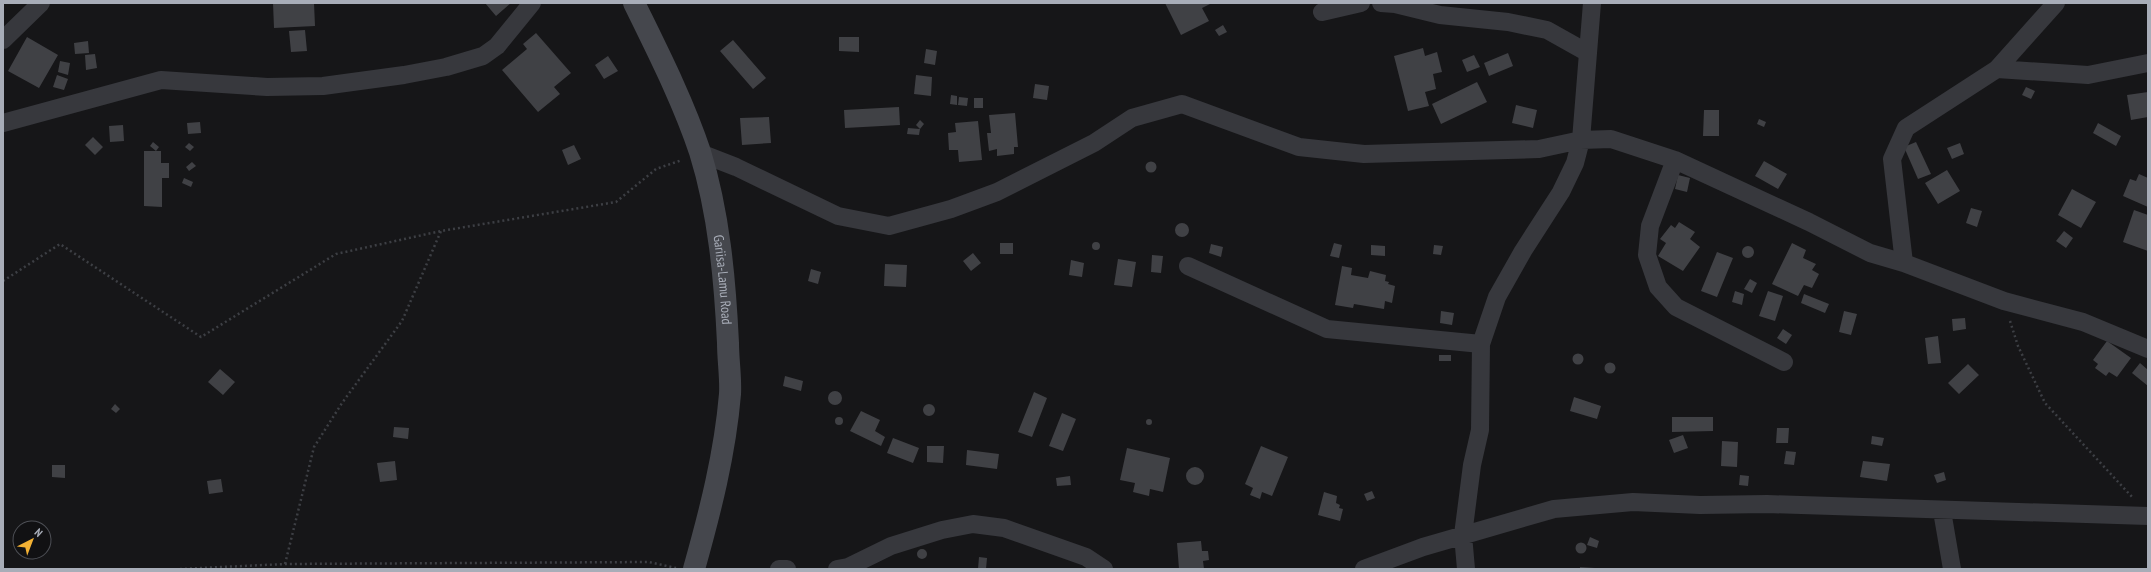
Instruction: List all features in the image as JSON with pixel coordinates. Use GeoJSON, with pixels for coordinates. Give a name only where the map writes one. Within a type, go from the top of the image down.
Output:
{"type":"FeatureCollection","features":[{"type":"Feature","properties":{"kind":"street"},"geometry":{"type":"LineString","coordinates":[[3,40],[41,3]]}},
{"type":"Feature","properties":{"kind":"street"},"geometry":{"type":"LineString","coordinates":[[3,123],[161,80],[267,88],[323,86],[404,75],[446,67],[483,56],[497,46],[532,3]]}},
{"type":"Feature","properties":{"kind":"street","name":"Gariisa-Lamu Road"},"geometry":{"type":"LineString","coordinates":[[634,3],[664,65],[700,153],[709,184],[724,289],[730,393],[722,456],[694,569]]}},
{"type":"Feature","properties":{"kind":"street"},"geometry":{"type":"LineString","coordinates":[[1322,12],[1361,3]]}},
{"type":"Feature","properties":{"kind":"street"},"geometry":{"type":"LineString","coordinates":[[1380,3],[1395,4],[1440,16],[1508,22],[1547,30],[1588,53]]}},
{"type":"Feature","properties":{"kind":"street"},"geometry":{"type":"LineString","coordinates":[[1466,569],[1463,535],[1472,465],[1480,430],[1481,344],[1497,297],[1523,251],[1561,192],[1575,163],[1581,140],[1592,3]]}},
{"type":"Feature","properties":{"kind":"street"},"geometry":{"type":"LineString","coordinates":[[1904,263],[1892,159],[1906,128],[1998,69],[2056,3]]}},
{"type":"Feature","properties":{"kind":"street"},"geometry":{"type":"LineString","coordinates":[[1998,69],[2088,75],[2148,64]]}},
{"type":"Feature","properties":{"kind":"street"},"geometry":{"type":"LineString","coordinates":[[700,153],[736,166],[838,216],[889,226],[951,209],[997,192],[1094,142],[1132,118],[1182,104],[1299,147],[1364,154],[1539,149],[1581,140],[1611,139],[1675,160],[1809,222],[1870,253],[1904,263],[2004,301],[2083,322],[2148,349]]}},
{"type":"Feature","properties":{"kind":"street"},"geometry":{"type":"LineString","coordinates":[[1675,160],[1650,226],[1647,255],[1658,287],[1676,307],[1784,362]]}},
{"type":"Feature","properties":{"kind":"street"},"geometry":{"type":"LineString","coordinates":[[1188,266],[1327,329],[1481,344]]}},
{"type":"Feature","properties":{"kind":"street"},"geometry":{"type":"LineString","coordinates":[[1364,569],[1463,535],[1554,509],[1633,502],[1942,511],[2143,509]]}},
{"type":"Feature","properties":{"kind":"street"},"geometry":{"type":"LineString","coordinates":[[1942,511],[1952,569]]}},
{"type":"Feature","properties":{"kind":"street"},"geometry":{"type":"LineString","coordinates":[[837,569],[848,567],[891,546],[942,530],[973,524],[1004,528],[1086,556],[1104,569]]}},
{"type":"Feature","properties":{"kind":"street"},"geometry":{"type":"LineString","coordinates":[[779,569],[787,569]]}},
{"type":"Feature","properties":{"kind":"path"},"geometry":{"type":"LineString","coordinates":[[3,281],[60,244],[201,337],[336,254],[441,231],[576,210],[616,202],[656,169],[700,153]]}},
{"type":"Feature","properties":{"kind":"path"},"geometry":{"type":"LineString","coordinates":[[285,564],[314,447],[342,403],[402,321],[441,231]]}},
{"type":"Feature","properties":{"kind":"path"},"geometry":{"type":"LineString","coordinates":[[2004,301],[2018,346],[2045,404],[2143,509]]}},
{"type":"Feature","properties":{"kind":"path"},"geometry":{"type":"LineString","coordinates":[[180,569],[285,564],[649,562],[678,569]]}},
{"type":"Feature","properties":{"kind":"building"},"geometry":{"type":"Polygon","coordinates":[[[273,3],[314,3],[315,26],[274,28],[273,3]]]}},
{"type":"Feature","properties":{"kind":"building"},"geometry":{"type":"Polygon","coordinates":[[[485,3],[511,3],[496,16],[485,3]]]}},
{"type":"Feature","properties":{"kind":"building"},"geometry":{"type":"Polygon","coordinates":[[[1165,3],[1212,3],[1202,8],[1209,21],[1181,35],[1165,3]]]}},
{"type":"Feature","properties":{"kind":"building"},"geometry":{"type":"Polygon","coordinates":[[[1223,25],[1227,32],[1219,36],[1215,30],[1223,25]]]}},
{"type":"Feature","properties":{"kind":"building"},"geometry":{"type":"Polygon","coordinates":[[[305,30],[307,51],[291,52],[289,31],[305,30]]]}},
{"type":"Feature","properties":{"kind":"building"},"geometry":{"type":"Polygon","coordinates":[[[536,33],[571,73],[554,87],[560,94],[538,112],[502,70],[527,49],[523,44],[536,33]]]}},
{"type":"Feature","properties":{"kind":"building"},"geometry":{"type":"Polygon","coordinates":[[[27,37],[58,55],[39,88],[8,71],[27,37]]]}},
{"type":"Feature","properties":{"kind":"building"},"geometry":{"type":"Polygon","coordinates":[[[839,37],[859,37],[859,52],[839,51],[839,37]]]}},
{"type":"Feature","properties":{"kind":"building"},"geometry":{"type":"Polygon","coordinates":[[[733,40],[766,78],[753,89],[720,51],[733,40]]]}},
{"type":"Feature","properties":{"kind":"building"},"geometry":{"type":"Polygon","coordinates":[[[88,41],[89,53],[75,54],[74,43],[88,41]]]}},
{"type":"Feature","properties":{"kind":"building"},"geometry":{"type":"Polygon","coordinates":[[[1423,48],[1425,56],[1437,52],[1442,72],[1433,74],[1436,89],[1425,92],[1429,106],[1408,111],[1394,56],[1423,48]]]}},
{"type":"Feature","properties":{"kind":"building"},"geometry":{"type":"Polygon","coordinates":[[[926,49],[937,51],[935,65],[924,63],[926,49]]]}},
{"type":"Feature","properties":{"kind":"building"},"geometry":{"type":"Polygon","coordinates":[[[1508,53],[1513,66],[1489,76],[1484,63],[1508,53]]]}},
{"type":"Feature","properties":{"kind":"building"},"geometry":{"type":"Polygon","coordinates":[[[95,54],[97,68],[86,70],[85,55],[95,54]]]}},
{"type":"Feature","properties":{"kind":"building"},"geometry":{"type":"Polygon","coordinates":[[[1474,55],[1480,67],[1467,72],[1462,60],[1474,55]]]}},
{"type":"Feature","properties":{"kind":"building"},"geometry":{"type":"Polygon","coordinates":[[[608,56],[618,71],[604,79],[595,65],[608,56]]]}},
{"type":"Feature","properties":{"kind":"building"},"geometry":{"type":"Polygon","coordinates":[[[60,61],[70,63],[68,75],[58,72],[60,61]]]}},
{"type":"Feature","properties":{"kind":"building"},"geometry":{"type":"Polygon","coordinates":[[[57,75],[68,79],[64,90],[53,87],[57,75]]]}},
{"type":"Feature","properties":{"kind":"building"},"geometry":{"type":"Polygon","coordinates":[[[916,75],[932,77],[931,96],[914,94],[916,75]]]}},
{"type":"Feature","properties":{"kind":"building"},"geometry":{"type":"Polygon","coordinates":[[[1477,82],[1487,102],[1441,124],[1432,104],[1477,82]]]}},
{"type":"Feature","properties":{"kind":"building"},"geometry":{"type":"Polygon","coordinates":[[[1035,84],[1049,86],[1047,100],[1033,98],[1035,84]]]}},
{"type":"Feature","properties":{"kind":"building"},"geometry":{"type":"Polygon","coordinates":[[[2026,87],[2035,91],[2031,99],[2022,95],[2026,87]]]}},
{"type":"Feature","properties":{"kind":"building"},"geometry":{"type":"Polygon","coordinates":[[[2148,92],[2148,117],[2131,120],[2127,95],[2148,92]]]}},
{"type":"Feature","properties":{"kind":"building"},"geometry":{"type":"Polygon","coordinates":[[[951,95],[957,96],[957,105],[950,104],[951,95]]]}},
{"type":"Feature","properties":{"kind":"building"},"geometry":{"type":"Polygon","coordinates":[[[959,97],[968,98],[967,106],[958,105],[959,97]]]}},
{"type":"Feature","properties":{"kind":"building"},"geometry":{"type":"Polygon","coordinates":[[[974,98],[983,98],[983,108],[974,108],[974,98]]]}},
{"type":"Feature","properties":{"kind":"building"},"geometry":{"type":"Polygon","coordinates":[[[1516,105],[1537,110],[1533,128],[1512,123],[1516,105]]]}},
{"type":"Feature","properties":{"kind":"building"},"geometry":{"type":"Polygon","coordinates":[[[899,107],[900,125],[845,128],[844,110],[899,107]]]}},
{"type":"Feature","properties":{"kind":"building"},"geometry":{"type":"Polygon","coordinates":[[[1704,110],[1719,110],[1719,136],[1703,136],[1704,110]]]}},
{"type":"Feature","properties":{"kind":"building"},"geometry":{"type":"Polygon","coordinates":[[[1015,113],[1018,147],[1014,147],[1014,154],[997,156],[997,149],[989,151],[987,133],[991,133],[989,115],[1015,113]]]}},
{"type":"Feature","properties":{"kind":"building"},"geometry":{"type":"Polygon","coordinates":[[[769,117],[771,143],[742,145],[740,118],[769,117]]]}},
{"type":"Feature","properties":{"kind":"building"},"geometry":{"type":"Polygon","coordinates":[[[1759,119],[1766,122],[1764,127],[1757,124],[1759,119]]]}},
{"type":"Feature","properties":{"kind":"building"},"geometry":{"type":"Polygon","coordinates":[[[920,120],[924,124],[920,129],[916,125],[920,120]]]}},
{"type":"Feature","properties":{"kind":"building"},"geometry":{"type":"Polygon","coordinates":[[[978,121],[982,160],[959,162],[958,150],[949,150],[948,133],[956,132],[955,123],[978,121]]]}},
{"type":"Feature","properties":{"kind":"building"},"geometry":{"type":"Polygon","coordinates":[[[200,122],[201,133],[188,134],[187,123],[200,122]]]}},
{"type":"Feature","properties":{"kind":"building"},"geometry":{"type":"Polygon","coordinates":[[[2098,123],[2121,136],[2116,146],[2093,133],[2098,123]]]}},
{"type":"Feature","properties":{"kind":"building"},"geometry":{"type":"Polygon","coordinates":[[[123,125],[124,141],[110,142],[109,126],[123,125]]]}},
{"type":"Feature","properties":{"kind":"building"},"geometry":{"type":"Polygon","coordinates":[[[908,128],[920,129],[919,135],[907,134],[908,128]]]}},
{"type":"Feature","properties":{"kind":"building"},"geometry":{"type":"Polygon","coordinates":[[[93,137],[103,147],[95,155],[85,145],[93,137]]]}},
{"type":"Feature","properties":{"kind":"building"},"geometry":{"type":"Polygon","coordinates":[[[153,142],[159,147],[156,151],[150,146],[153,142]]]}},
{"type":"Feature","properties":{"kind":"building"},"geometry":{"type":"Polygon","coordinates":[[[1916,142],[1931,174],[1918,179],[1904,147],[1916,142]]]}},
{"type":"Feature","properties":{"kind":"building"},"geometry":{"type":"Polygon","coordinates":[[[189,143],[194,147],[190,151],[185,147],[189,143]]]}},
{"type":"Feature","properties":{"kind":"building"},"geometry":{"type":"Polygon","coordinates":[[[1960,143],[1964,154],[1952,159],[1947,148],[1960,143]]]}},
{"type":"Feature","properties":{"kind":"building"},"geometry":{"type":"Polygon","coordinates":[[[574,145],[581,159],[568,165],[562,150],[574,145]]]}},
{"type":"Feature","properties":{"kind":"building"},"geometry":{"type":"Polygon","coordinates":[[[144,151],[161,151],[161,163],[169,163],[169,178],[162,178],[162,207],[144,206],[144,151]]]}},
{"type":"Feature","properties":{"kind":"building"},"geometry":{"type":"Polygon","coordinates":[[[1764,161],[1787,174],[1778,189],[1755,176],[1764,161]]]}},
{"type":"Feature","properties":{"kind":"building"},"geometry":{"type":"Polygon","coordinates":[[[192,162],[196,166],[189,171],[186,167],[192,162]]]}},
{"type":"Feature","properties":{"kind":"building"},"geometry":{"type":"Polygon","coordinates":[[[1149,162],[1153,162],[1155,163],[1155,171],[1149,172],[1146,169],[1146,165],[1149,162]]]}},
{"type":"Feature","properties":{"kind":"building"},"geometry":{"type":"Polygon","coordinates":[[[1947,170],[1960,191],[1938,204],[1925,183],[1947,170]]]}},
{"type":"Feature","properties":{"kind":"building"},"geometry":{"type":"Polygon","coordinates":[[[2139,174],[2148,178],[2148,207],[2123,196],[2130,179],[2136,181],[2139,174]]]}},
{"type":"Feature","properties":{"kind":"building"},"geometry":{"type":"Polygon","coordinates":[[[1678,175],[1690,178],[1687,192],[1675,189],[1678,175]]]}},
{"type":"Feature","properties":{"kind":"building"},"geometry":{"type":"Polygon","coordinates":[[[184,178],[193,182],[191,187],[182,183],[184,178]]]}},
{"type":"Feature","properties":{"kind":"building"},"geometry":{"type":"Polygon","coordinates":[[[2072,189],[2096,202],[2081,228],[2058,215],[2072,189]]]}},
{"type":"Feature","properties":{"kind":"building"},"geometry":{"type":"Polygon","coordinates":[[[1971,208],[1982,211],[1977,227],[1966,223],[1971,208]]]}},
{"type":"Feature","properties":{"kind":"building"},"geometry":{"type":"Polygon","coordinates":[[[2134,210],[2148,215],[2148,251],[2123,242],[2134,210]]]}},
{"type":"Feature","properties":{"kind":"building"},"geometry":{"type":"Polygon","coordinates":[[[1679,222],[1695,232],[1690,239],[1700,247],[1683,271],[1658,256],[1666,243],[1660,239],[1671,225],[1675,228],[1679,222]]]}},
{"type":"Feature","properties":{"kind":"building"},"geometry":{"type":"Polygon","coordinates":[[[1182,223],[1187,225],[1189,230],[1187,235],[1182,237],[1177,235],[1175,230],[1177,225],[1182,223]]]}},
{"type":"Feature","properties":{"kind":"building"},"geometry":{"type":"Polygon","coordinates":[[[2064,231],[2073,238],[2066,248],[2056,241],[2064,231]]]}},
{"type":"Feature","properties":{"kind":"building"},"geometry":{"type":"Polygon","coordinates":[[[1096,242],[1099,243],[1099,249],[1096,250],[1093,249],[1092,246],[1093,243],[1096,242]]]}},
{"type":"Feature","properties":{"kind":"building"},"geometry":{"type":"Polygon","coordinates":[[[1000,243],[1013,243],[1013,254],[1000,254],[1000,243]]]}},
{"type":"Feature","properties":{"kind":"building"},"geometry":{"type":"Polygon","coordinates":[[[1334,243],[1342,245],[1339,258],[1330,256],[1334,243]]]}},
{"type":"Feature","properties":{"kind":"building"},"geometry":{"type":"Polygon","coordinates":[[[1792,243],[1806,250],[1803,258],[1816,264],[1812,270],[1819,274],[1812,288],[1804,285],[1798,296],[1772,284],[1792,243]]]}},
{"type":"Feature","properties":{"kind":"building"},"geometry":{"type":"Polygon","coordinates":[[[1211,244],[1223,247],[1221,257],[1209,253],[1211,244]]]}},
{"type":"Feature","properties":{"kind":"building"},"geometry":{"type":"Polygon","coordinates":[[[1371,245],[1385,246],[1385,256],[1371,255],[1371,245]]]}},
{"type":"Feature","properties":{"kind":"building"},"geometry":{"type":"Polygon","coordinates":[[[1434,245],[1443,246],[1441,255],[1433,254],[1434,245]]]}},
{"type":"Feature","properties":{"kind":"building"},"geometry":{"type":"Polygon","coordinates":[[[1746,246],[1750,246],[1754,252],[1750,258],[1746,258],[1742,254],[1742,250],[1746,246]]]}},
{"type":"Feature","properties":{"kind":"building"},"geometry":{"type":"Polygon","coordinates":[[[1717,252],[1733,258],[1717,297],[1701,291],[1717,252]]]}},
{"type":"Feature","properties":{"kind":"building"},"geometry":{"type":"Polygon","coordinates":[[[973,253],[981,263],[971,271],[963,261],[973,253]]]}},
{"type":"Feature","properties":{"kind":"building"},"geometry":{"type":"Polygon","coordinates":[[[1152,255],[1163,256],[1161,273],[1151,272],[1152,255]]]}},
{"type":"Feature","properties":{"kind":"building"},"geometry":{"type":"Polygon","coordinates":[[[1118,259],[1136,262],[1132,287],[1114,285],[1118,259]]]}},
{"type":"Feature","properties":{"kind":"building"},"geometry":{"type":"Polygon","coordinates":[[[1071,260],[1084,263],[1082,277],[1069,275],[1071,260]]]}},
{"type":"Feature","properties":{"kind":"building"},"geometry":{"type":"Polygon","coordinates":[[[885,264],[907,265],[906,287],[884,286],[885,264]]]}},
{"type":"Feature","properties":{"kind":"building"},"geometry":{"type":"Polygon","coordinates":[[[1342,266],[1352,268],[1351,275],[1368,278],[1370,271],[1386,275],[1385,281],[1389,282],[1388,284],[1395,286],[1392,303],[1385,301],[1384,309],[1354,304],[1353,308],[1335,305],[1342,266]]]}},
{"type":"Feature","properties":{"kind":"building"},"geometry":{"type":"Polygon","coordinates":[[[811,269],[821,272],[818,284],[808,281],[811,269]]]}},
{"type":"Feature","properties":{"kind":"building"},"geometry":{"type":"Polygon","coordinates":[[[1750,279],[1757,283],[1752,293],[1744,289],[1750,279]]]}},
{"type":"Feature","properties":{"kind":"building"},"geometry":{"type":"Polygon","coordinates":[[[1735,291],[1744,294],[1742,305],[1732,302],[1735,291]]]}},
{"type":"Feature","properties":{"kind":"building"},"geometry":{"type":"Polygon","coordinates":[[[1768,291],[1783,296],[1775,321],[1759,316],[1768,291]]]}},
{"type":"Feature","properties":{"kind":"building"},"geometry":{"type":"Polygon","coordinates":[[[1804,294],[1829,304],[1825,313],[1801,303],[1804,294]]]}},
{"type":"Feature","properties":{"kind":"building"},"geometry":{"type":"Polygon","coordinates":[[[1441,311],[1454,313],[1452,325],[1440,323],[1441,311]]]}},
{"type":"Feature","properties":{"kind":"building"},"geometry":{"type":"Polygon","coordinates":[[[1844,311],[1857,314],[1851,335],[1839,332],[1844,311]]]}},
{"type":"Feature","properties":{"kind":"building"},"geometry":{"type":"Polygon","coordinates":[[[1965,318],[1966,329],[1953,331],[1952,319],[1965,318]]]}},
{"type":"Feature","properties":{"kind":"building"},"geometry":{"type":"Polygon","coordinates":[[[1783,329],[1792,335],[1786,344],[1777,338],[1783,329]]]}},
{"type":"Feature","properties":{"kind":"building"},"geometry":{"type":"Polygon","coordinates":[[[1938,336],[1941,363],[1928,364],[1925,338],[1938,336]]]}},
{"type":"Feature","properties":{"kind":"building"},"geometry":{"type":"Polygon","coordinates":[[[2107,341],[2131,358],[2117,377],[2109,372],[2106,376],[2095,368],[2098,364],[2093,360],[2107,341]]]}},
{"type":"Feature","properties":{"kind":"building"},"geometry":{"type":"Polygon","coordinates":[[[1576,354],[1580,354],[1582,355],[1582,363],[1576,364],[1573,361],[1573,357],[1576,354]]]}},
{"type":"Feature","properties":{"kind":"building"},"geometry":{"type":"Polygon","coordinates":[[[1439,355],[1451,355],[1451,361],[1439,361],[1439,355]]]}},
{"type":"Feature","properties":{"kind":"building"},"geometry":{"type":"Polygon","coordinates":[[[1608,363],[1612,363],[1614,364],[1614,372],[1608,373],[1605,370],[1605,366],[1608,363]]]}},
{"type":"Feature","properties":{"kind":"building"},"geometry":{"type":"Polygon","coordinates":[[[2140,363],[2148,370],[2148,386],[2132,373],[2140,363]]]}},
{"type":"Feature","properties":{"kind":"building"},"geometry":{"type":"Polygon","coordinates":[[[1968,364],[1979,375],[1959,394],[1948,383],[1968,364]]]}},
{"type":"Feature","properties":{"kind":"building"},"geometry":{"type":"Polygon","coordinates":[[[220,369],[235,382],[223,395],[208,382],[220,369]]]}},
{"type":"Feature","properties":{"kind":"building"},"geometry":{"type":"Polygon","coordinates":[[[785,376],[803,381],[801,391],[783,386],[785,376]]]}},
{"type":"Feature","properties":{"kind":"building"},"geometry":{"type":"Polygon","coordinates":[[[832,391],[838,391],[842,395],[842,401],[838,405],[832,405],[828,401],[828,395],[832,391]]]}},
{"type":"Feature","properties":{"kind":"building"},"geometry":{"type":"Polygon","coordinates":[[[1034,392],[1047,398],[1032,437],[1018,432],[1034,392]]]}},
{"type":"Feature","properties":{"kind":"building"},"geometry":{"type":"Polygon","coordinates":[[[1574,397],[1601,406],[1597,419],[1570,411],[1574,397]]]}},
{"type":"Feature","properties":{"kind":"building"},"geometry":{"type":"Polygon","coordinates":[[[115,404],[120,409],[116,413],[111,409],[115,404]]]}},
{"type":"Feature","properties":{"kind":"building"},"geometry":{"type":"Polygon","coordinates":[[[927,404],[931,404],[935,410],[931,416],[927,416],[923,412],[923,408],[927,404]]]}},
{"type":"Feature","properties":{"kind":"building"},"geometry":{"type":"Polygon","coordinates":[[[861,411],[880,420],[875,431],[885,437],[881,446],[850,431],[861,411]]]}},
{"type":"Feature","properties":{"kind":"building"},"geometry":{"type":"Polygon","coordinates":[[[1062,413],[1076,419],[1063,451],[1049,446],[1062,413]]]}},
{"type":"Feature","properties":{"kind":"building"},"geometry":{"type":"Polygon","coordinates":[[[839,417],[842,418],[842,424],[839,425],[836,424],[835,421],[836,418],[839,417]]]}},
{"type":"Feature","properties":{"kind":"building"},"geometry":{"type":"Polygon","coordinates":[[[1672,417],[1713,417],[1713,431],[1672,432],[1672,417]]]}},
{"type":"Feature","properties":{"kind":"building"},"geometry":{"type":"Polygon","coordinates":[[[1149,419],[1152,422],[1149,425],[1146,422],[1149,419]]]}},
{"type":"Feature","properties":{"kind":"building"},"geometry":{"type":"Polygon","coordinates":[[[394,427],[409,428],[408,439],[393,437],[394,427]]]}},
{"type":"Feature","properties":{"kind":"building"},"geometry":{"type":"Polygon","coordinates":[[[1777,428],[1789,428],[1788,443],[1776,443],[1777,428]]]}},
{"type":"Feature","properties":{"kind":"building"},"geometry":{"type":"Polygon","coordinates":[[[1683,435],[1688,448],[1674,453],[1669,440],[1683,435]]]}},
{"type":"Feature","properties":{"kind":"building"},"geometry":{"type":"Polygon","coordinates":[[[1872,436],[1884,438],[1882,446],[1871,444],[1872,436]]]}},
{"type":"Feature","properties":{"kind":"building"},"geometry":{"type":"Polygon","coordinates":[[[893,438],[919,448],[913,463],[887,453],[893,438]]]}},
{"type":"Feature","properties":{"kind":"building"},"geometry":{"type":"Polygon","coordinates":[[[1722,441],[1738,442],[1737,467],[1721,466],[1722,441]]]}},
{"type":"Feature","properties":{"kind":"building"},"geometry":{"type":"Polygon","coordinates":[[[927,446],[944,446],[943,463],[927,462],[927,446]]]}},
{"type":"Feature","properties":{"kind":"building"},"geometry":{"type":"Polygon","coordinates":[[[1261,446],[1288,457],[1272,496],[1262,492],[1260,499],[1250,495],[1253,488],[1245,484],[1261,446]]]}},
{"type":"Feature","properties":{"kind":"building"},"geometry":{"type":"Polygon","coordinates":[[[1127,448],[1170,458],[1163,492],[1150,489],[1149,496],[1133,492],[1135,483],[1120,480],[1127,448]]]}},
{"type":"Feature","properties":{"kind":"building"},"geometry":{"type":"Polygon","coordinates":[[[967,450],[999,454],[997,469],[966,465],[967,450]]]}},
{"type":"Feature","properties":{"kind":"building"},"geometry":{"type":"Polygon","coordinates":[[[1786,451],[1796,452],[1794,465],[1784,464],[1786,451]]]}},
{"type":"Feature","properties":{"kind":"building"},"geometry":{"type":"Polygon","coordinates":[[[395,461],[397,480],[380,482],[377,463],[395,461]]]}},
{"type":"Feature","properties":{"kind":"building"},"geometry":{"type":"Polygon","coordinates":[[[1863,461],[1890,464],[1887,481],[1860,477],[1863,461]]]}},
{"type":"Feature","properties":{"kind":"building"},"geometry":{"type":"Polygon","coordinates":[[[52,465],[65,465],[65,478],[52,477],[52,465]]]}},
{"type":"Feature","properties":{"kind":"building"},"geometry":{"type":"Polygon","coordinates":[[[1195,467],[1201,470],[1204,476],[1201,482],[1195,485],[1189,482],[1186,476],[1189,470],[1195,467]]]}},
{"type":"Feature","properties":{"kind":"building"},"geometry":{"type":"Polygon","coordinates":[[[1944,472],[1946,480],[1937,483],[1934,475],[1944,472]]]}},
{"type":"Feature","properties":{"kind":"building"},"geometry":{"type":"Polygon","coordinates":[[[1740,475],[1749,476],[1748,486],[1739,485],[1740,475]]]}},
{"type":"Feature","properties":{"kind":"building"},"geometry":{"type":"Polygon","coordinates":[[[1070,476],[1071,485],[1057,486],[1056,478],[1070,476]]]}},
{"type":"Feature","properties":{"kind":"building"},"geometry":{"type":"Polygon","coordinates":[[[221,479],[223,492],[209,494],[207,481],[221,479]]]}},
{"type":"Feature","properties":{"kind":"building"},"geometry":{"type":"Polygon","coordinates":[[[1372,491],[1375,498],[1367,501],[1364,494],[1372,491]]]}},
{"type":"Feature","properties":{"kind":"building"},"geometry":{"type":"Polygon","coordinates":[[[1324,492],[1337,496],[1336,503],[1340,505],[1339,508],[1343,509],[1340,521],[1318,515],[1324,492]]]}},
{"type":"Feature","properties":{"kind":"building"},"geometry":{"type":"Polygon","coordinates":[[[1590,537],[1599,541],[1597,548],[1587,545],[1590,537]]]}},
{"type":"Feature","properties":{"kind":"building"},"geometry":{"type":"Polygon","coordinates":[[[1201,541],[1202,551],[1208,551],[1209,560],[1203,561],[1204,569],[1179,569],[1177,543],[1201,541]]]}},
{"type":"Feature","properties":{"kind":"building"},"geometry":{"type":"Polygon","coordinates":[[[1579,543],[1583,543],[1585,544],[1585,552],[1579,553],[1576,550],[1576,546],[1579,543]]]}},
{"type":"Feature","properties":{"kind":"building"},"geometry":{"type":"Polygon","coordinates":[[[922,549],[927,554],[922,559],[917,554],[922,549]]]}},
{"type":"Feature","properties":{"kind":"building"},"geometry":{"type":"Polygon","coordinates":[[[979,557],[987,558],[986,569],[978,569],[979,557]]]}},
{"type":"Feature","properties":{"kind":"building"},"geometry":{"type":"Polygon","coordinates":[[[1580,567],[1595,568],[1595,569],[1580,569],[1580,567]]]}}]}
